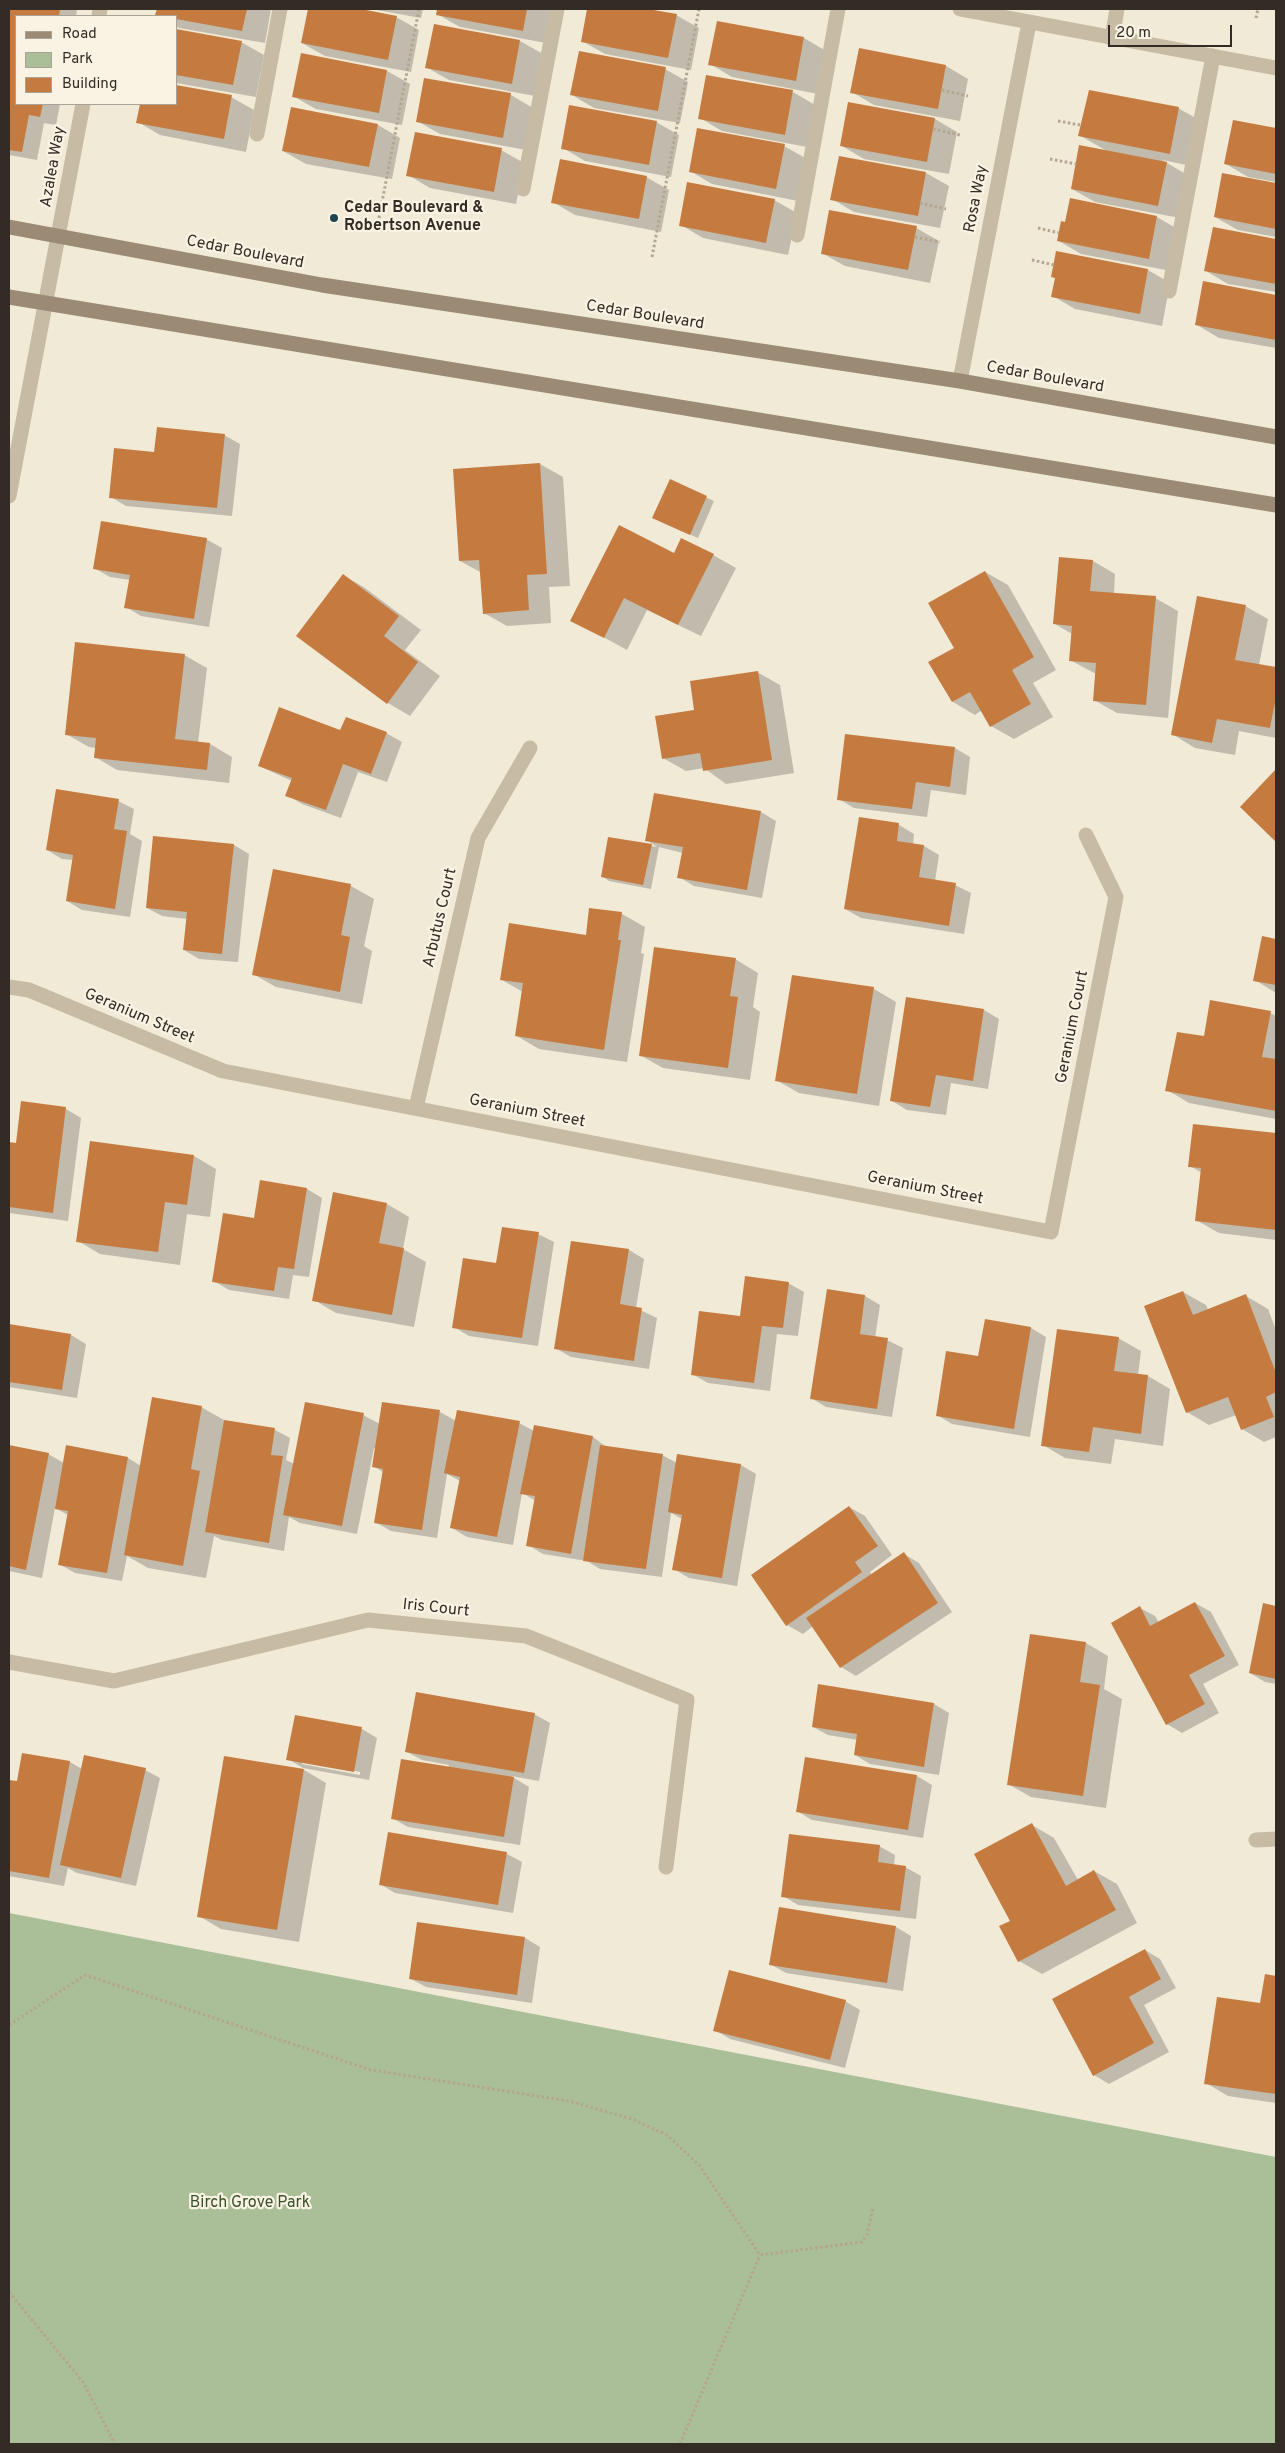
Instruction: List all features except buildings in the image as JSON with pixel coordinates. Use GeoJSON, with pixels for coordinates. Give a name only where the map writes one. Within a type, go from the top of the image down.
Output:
{"type":"FeatureCollection","features":[{"type":"Feature","properties":{"kind":"main road","name":"Cedar Boulevard"},"geometry":{"type":"LineString","coordinates":[[9,227],[322,285],[960,381],[1276,437]]}},
{"type":"Feature","properties":{"kind":"main road"},"geometry":{"type":"LineString","coordinates":[[9,297],[1276,505]]}},
{"type":"Feature","properties":{"kind":"street"},"geometry":{"type":"LineString","coordinates":[[257,134],[280,9]]}},
{"type":"Feature","properties":{"kind":"street"},"geometry":{"type":"LineString","coordinates":[[523,188],[557,9]]}},
{"type":"Feature","properties":{"kind":"street"},"geometry":{"type":"LineString","coordinates":[[797,234],[838,9]]}},
{"type":"Feature","properties":{"kind":"street"},"geometry":{"type":"LineString","coordinates":[[960,9],[1112,39],[1276,68]]}},
{"type":"Feature","properties":{"kind":"street"},"geometry":{"type":"LineString","coordinates":[[1112,39],[1118,9]]}},
{"type":"Feature","properties":{"kind":"street","name":"Rosa Way"},"geometry":{"type":"LineString","coordinates":[[960,381],[1029,23]]}},
{"type":"Feature","properties":{"kind":"street"},"geometry":{"type":"LineString","coordinates":[[1169,291],[1213,56]]}},
{"type":"Feature","properties":{"kind":"street","name":"Azalea Way"},"geometry":{"type":"LineString","coordinates":[[9,496],[83,105]]}},
{"type":"Feature","properties":{"kind":"street","name":"Arbutus Court"},"geometry":{"type":"LineString","coordinates":[[416,1108],[478,838],[530,748]]}},
{"type":"Feature","properties":{"kind":"street","name":"Geranium Court"},"geometry":{"type":"LineString","coordinates":[[1051,1232],[1116,897],[1086,835]]}},
{"type":"Feature","properties":{"kind":"street","name":"Geranium Street"},"geometry":{"type":"LineString","coordinates":[[9,986],[28,990],[222,1071],[1051,1232]]}},
{"type":"Feature","properties":{"kind":"street","name":"Iris Court"},"geometry":{"type":"LineString","coordinates":[[9,1662],[114,1681],[368,1620],[526,1636],[687,1700],[666,1867]]}},
{"type":"Feature","properties":{"kind":"street"},"geometry":{"type":"LineString","coordinates":[[1256,1840],[1276,1839]]}},
{"type":"Feature","properties":{"kind":"path"},"geometry":{"type":"LineString","coordinates":[[378,223],[419,9]]}},
{"type":"Feature","properties":{"kind":"path"},"geometry":{"type":"LineString","coordinates":[[652,257],[699,9]]}},
{"type":"Feature","properties":{"kind":"path"},"geometry":{"type":"LineString","coordinates":[[1256,18],[1258,9]]}},
{"type":"Feature","properties":{"kind":"path"},"geometry":{"type":"LineString","coordinates":[[942,90],[968,96]]}},
{"type":"Feature","properties":{"kind":"path"},"geometry":{"type":"LineString","coordinates":[[1058,120],[1080,126]]}},
{"type":"Feature","properties":{"kind":"path"},"geometry":{"type":"LineString","coordinates":[[933,129],[960,135]]}},
{"type":"Feature","properties":{"kind":"path"},"geometry":{"type":"LineString","coordinates":[[1050,159],[1076,164]]}},
{"type":"Feature","properties":{"kind":"path"},"geometry":{"type":"LineString","coordinates":[[920,203],[946,208]]}},
{"type":"Feature","properties":{"kind":"path"},"geometry":{"type":"LineString","coordinates":[[1038,228],[1060,233]]}},
{"type":"Feature","properties":{"kind":"path"},"geometry":{"type":"LineString","coordinates":[[915,237],[940,242]]}},
{"type":"Feature","properties":{"kind":"path"},"geometry":{"type":"LineString","coordinates":[[1032,260],[1054,265]]}},
{"type":"Feature","properties":{"kind":"path"},"geometry":{"type":"LineString","coordinates":[[9,2025],[85,1975],[371,2070],[569,2101],[632,2119],[667,2135],[699,2165],[760,2254]]}},
{"type":"Feature","properties":{"kind":"path"},"geometry":{"type":"LineString","coordinates":[[760,2254],[862,2242],[867,2235],[872,2208]]}},
{"type":"Feature","properties":{"kind":"path"},"geometry":{"type":"LineString","coordinates":[[680,2444],[760,2254]]}},
{"type":"Feature","properties":{"kind":"path"},"geometry":{"type":"LineString","coordinates":[[9,2292],[83,2382],[115,2444]]}},
{"type":"Feature","properties":{"kind":"green space","name":"Birch Grove Park"},"geometry":{"type":"Polygon","coordinates":[[[9,1913],[1276,2157],[1276,2444],[9,2444],[9,1913]]]}},
{"type":"Feature","properties":{"kind":"place","name":"Cedar Boulevard & Robertson Avenue"},"geometry":{"type":"Point","coordinates":[334,218]}}]}
